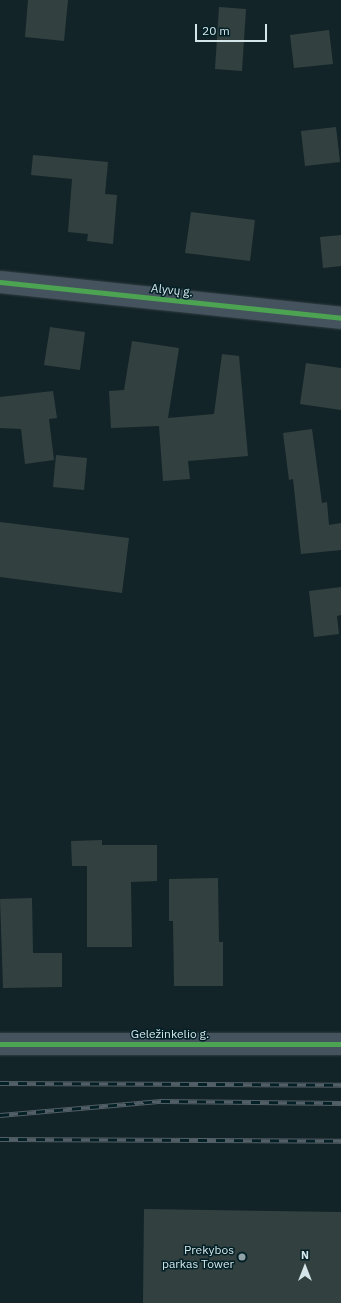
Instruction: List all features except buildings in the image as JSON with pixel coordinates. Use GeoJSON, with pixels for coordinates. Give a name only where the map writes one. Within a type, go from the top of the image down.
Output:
{"type":"FeatureCollection","features":[{"type":"Feature","properties":{"kind":"street","name":"Alyvų g."},"geometry":{"type":"LineString","coordinates":[[0,282],[341,318]]}},
{"type":"Feature","properties":{"kind":"street","name":"Geležinkelio g."},"geometry":{"type":"LineString","coordinates":[[0,1044],[341,1044]]}},
{"type":"Feature","properties":{"kind":"railway"},"geometry":{"type":"LineString","coordinates":[[0,1083],[341,1085]]}},
{"type":"Feature","properties":{"kind":"railway"},"geometry":{"type":"LineString","coordinates":[[0,1115],[161,1101],[341,1103]]}},
{"type":"Feature","properties":{"kind":"railway"},"geometry":{"type":"LineString","coordinates":[[0,1139],[341,1141]]}},
{"type":"Feature","properties":{"kind":"cycle path"},"geometry":{"type":"LineString","coordinates":[[0,282],[341,318]]}},
{"type":"Feature","properties":{"kind":"cycle path"},"geometry":{"type":"LineString","coordinates":[[0,1044],[341,1044]]}},
{"type":"Feature","properties":{"kind":"place","name":"Prekybos parkas Tower"},"geometry":{"type":"Point","coordinates":[242,1257]}}]}
